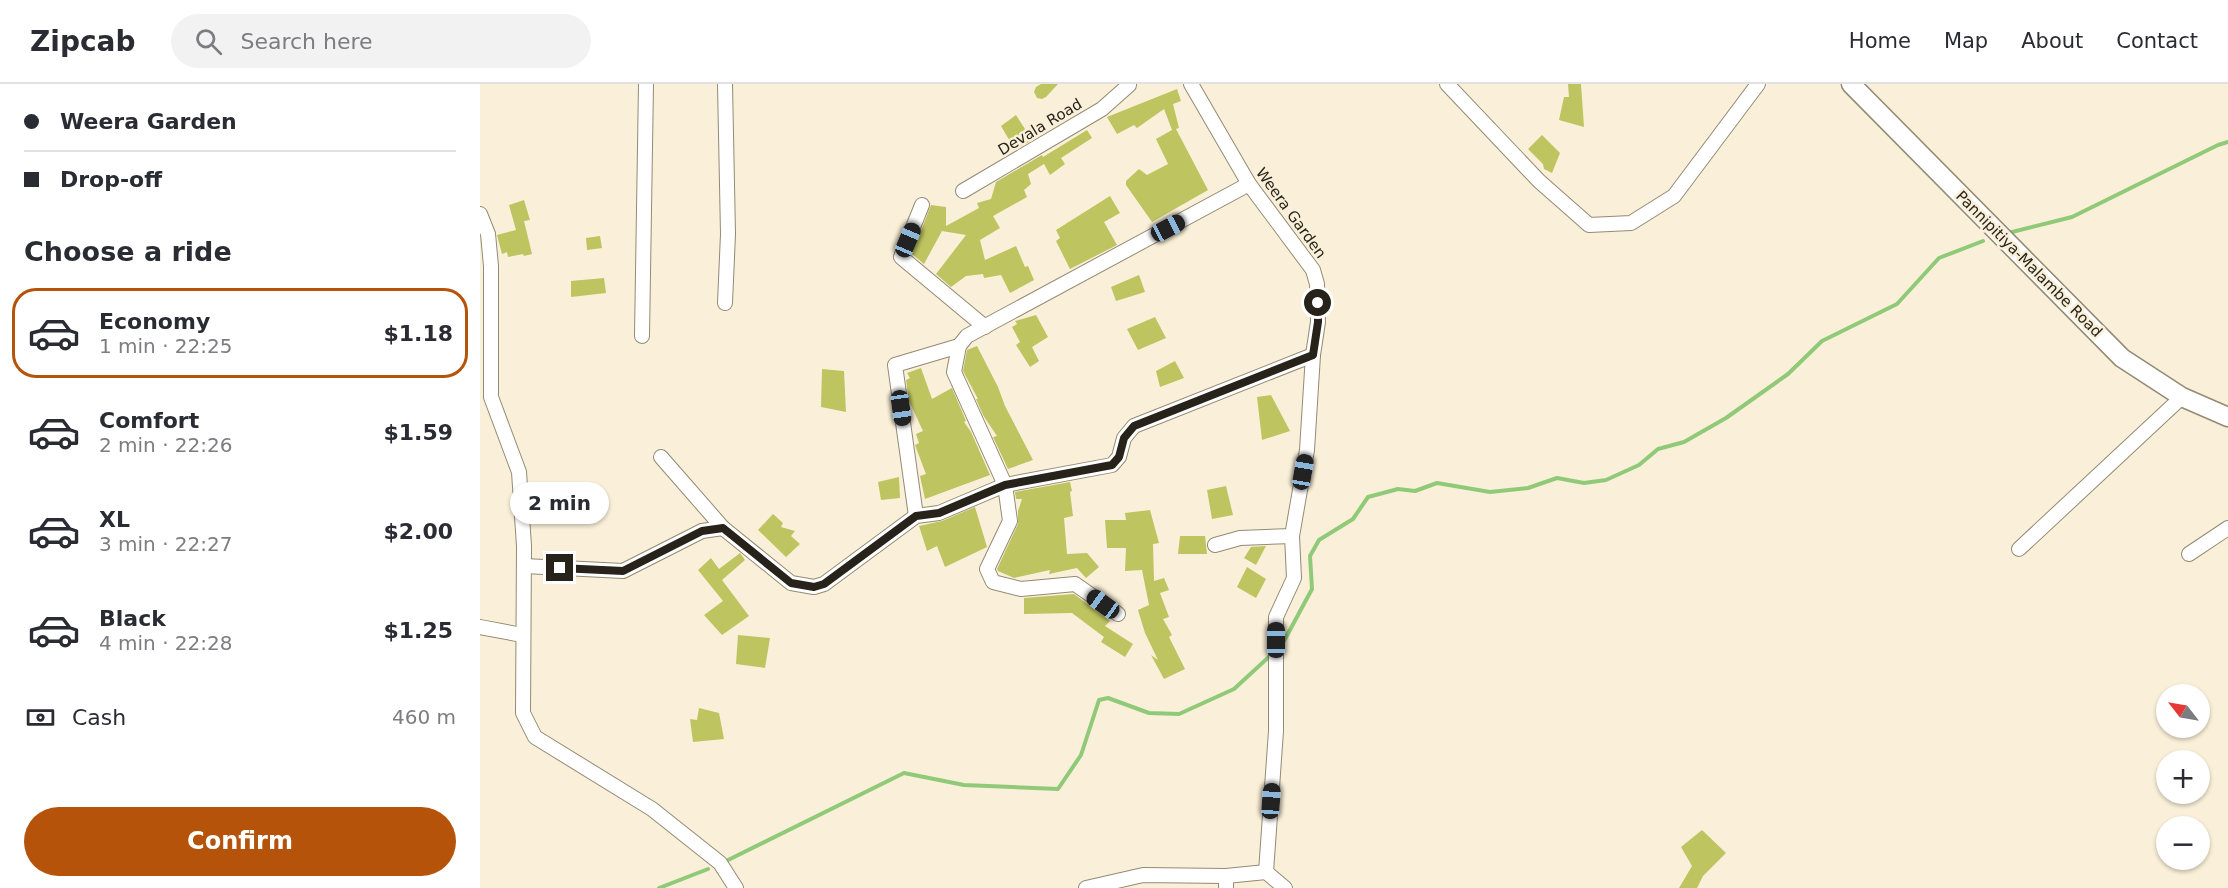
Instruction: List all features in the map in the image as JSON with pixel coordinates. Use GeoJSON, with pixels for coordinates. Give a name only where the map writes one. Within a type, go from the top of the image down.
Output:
{"type":"FeatureCollection","features":[{"type":"Feature","properties":{"kind":"street"},"geometry":{"type":"LineString","coordinates":[[642,336],[646,84]]}},
{"type":"Feature","properties":{"kind":"street"},"geometry":{"type":"LineString","coordinates":[[725,84],[728,234],[725,303]]}},
{"type":"Feature","properties":{"kind":"street","name":"Devala Road"},"geometry":{"type":"LineString","coordinates":[[963,191],[1102,109],[1129,86],[1128,84]]}},
{"type":"Feature","properties":{"kind":"street","name":"Weera Garden"},"geometry":{"type":"LineString","coordinates":[[1191,84],[1249,184],[1312,270],[1317,284],[1318,322],[1313,355],[1307,450],[1292,536],[1294,578],[1276,617],[1276,731],[1266,872]]}},
{"type":"Feature","properties":{"kind":"street"},"geometry":{"type":"LineString","coordinates":[[1447,84],[1539,181],[1589,225],[1631,223],[1674,196],[1758,84]]}},
{"type":"Feature","properties":{"kind":"street","name":"Pannipitiya-Malambe Road"},"geometry":{"type":"LineString","coordinates":[[1851,84],[2122,358],[2182,397],[2228,417]]}},
{"type":"Feature","properties":{"kind":"street"},"geometry":{"type":"LineString","coordinates":[[916,516],[895,365],[958,346],[967,336],[1249,184]]}},
{"type":"Feature","properties":{"kind":"street"},"geometry":{"type":"LineString","coordinates":[[922,205],[901,257],[985,327]]}},
{"type":"Feature","properties":{"kind":"street"},"geometry":{"type":"LineString","coordinates":[[480,214],[488,234],[491,266],[491,397],[519,472],[524,546],[522,713],[535,737],[652,809],[720,863],[736,888]]}},
{"type":"Feature","properties":{"kind":"street"},"geometry":{"type":"LineString","coordinates":[[958,346],[954,372],[1005,485],[1010,521],[987,569],[993,582],[1020,590],[1075,584],[1118,614]]}},
{"type":"Feature","properties":{"kind":"street"},"geometry":{"type":"LineString","coordinates":[[661,457],[723,528],[791,583],[814,587],[824,584],[916,516],[939,513],[1005,485],[1112,465],[1119,457],[1124,438],[1134,426],[1313,355]]}},
{"type":"Feature","properties":{"kind":"street"},"geometry":{"type":"LineString","coordinates":[[2019,549],[2182,397]]}},
{"type":"Feature","properties":{"kind":"street"},"geometry":{"type":"LineString","coordinates":[[524,566],[623,571],[702,531],[723,528]]}},
{"type":"Feature","properties":{"kind":"street"},"geometry":{"type":"LineString","coordinates":[[2189,554],[2228,528]]}},
{"type":"Feature","properties":{"kind":"street"},"geometry":{"type":"LineString","coordinates":[[1215,545],[1240,538],[1292,536]]}},
{"type":"Feature","properties":{"kind":"street"},"geometry":{"type":"LineString","coordinates":[[480,627],[522,635]]}},
{"type":"Feature","properties":{"kind":"street"},"geometry":{"type":"LineString","coordinates":[[1086,888],[1143,875],[1226,882],[1266,872],[1285,888]]}},
{"type":"Feature","properties":{"kind":"building"},"geometry":{"type":"Polygon","coordinates":[[[1041,84],[1058,84],[1042,99],[1037,98],[1034,92],[1041,84]]]}},
{"type":"Feature","properties":{"kind":"building"},"geometry":{"type":"Polygon","coordinates":[[[1568,84],[1581,84],[1584,127],[1559,120],[1564,97],[1569,97],[1568,84]]]}},
{"type":"Feature","properties":{"kind":"building"},"geometry":{"type":"Polygon","coordinates":[[[1177,89],[1181,101],[1173,104],[1179,128],[1176,129],[1208,190],[1152,222],[1126,185],[1126,181],[1139,169],[1147,175],[1168,164],[1156,139],[1172,130],[1164,109],[1137,128],[1134,125],[1117,134],[1107,117],[1177,89]]]}},
{"type":"Feature","properties":{"kind":"building"},"geometry":{"type":"Polygon","coordinates":[[[1016,115],[1032,140],[1015,150],[1001,126],[1016,115]]]}},
{"type":"Feature","properties":{"kind":"building"},"geometry":{"type":"Polygon","coordinates":[[[1087,130],[1092,138],[1061,158],[1065,164],[1050,175],[1044,164],[1028,174],[1031,184],[1024,190],[1027,197],[993,216],[1000,228],[980,240],[985,260],[1016,246],[1025,267],[1028,266],[1034,280],[1010,293],[1001,275],[984,278],[983,274],[966,276],[951,287],[936,274],[966,235],[942,231],[924,264],[912,254],[931,205],[946,207],[946,226],[979,208],[977,203],[991,199],[996,182],[1087,130]]]}},
{"type":"Feature","properties":{"kind":"building"},"geometry":{"type":"Polygon","coordinates":[[[1542,135],[1560,153],[1552,173],[1544,169],[1543,164],[1528,149],[1542,135]]]}},
{"type":"Feature","properties":{"kind":"building"},"geometry":{"type":"Polygon","coordinates":[[[1110,196],[1120,213],[1104,222],[1117,245],[1070,269],[1056,241],[1060,238],[1056,230],[1110,196]]]}},
{"type":"Feature","properties":{"kind":"building"},"geometry":{"type":"Polygon","coordinates":[[[524,200],[530,220],[524,221],[532,254],[508,257],[507,252],[502,254],[497,235],[516,230],[509,205],[524,200]]]}},
{"type":"Feature","properties":{"kind":"building"},"geometry":{"type":"Polygon","coordinates":[[[600,236],[602,248],[587,250],[586,238],[600,236]]]}},
{"type":"Feature","properties":{"kind":"building"},"geometry":{"type":"Polygon","coordinates":[[[1139,275],[1145,292],[1116,301],[1111,287],[1139,275]]]}},
{"type":"Feature","properties":{"kind":"building"},"geometry":{"type":"Polygon","coordinates":[[[604,278],[606,293],[571,297],[571,281],[604,278]]]}},
{"type":"Feature","properties":{"kind":"building"},"geometry":{"type":"Polygon","coordinates":[[[1036,315],[1048,337],[1032,347],[1039,361],[1030,367],[1016,345],[1020,342],[1012,327],[1017,324],[1015,321],[1036,315]]]}},
{"type":"Feature","properties":{"kind":"building"},"geometry":{"type":"Polygon","coordinates":[[[1155,317],[1166,338],[1138,350],[1127,329],[1155,317]]]}},
{"type":"Feature","properties":{"kind":"building"},"geometry":{"type":"Polygon","coordinates":[[[977,346],[1033,460],[1008,469],[993,437],[997,436],[983,415],[976,399],[978,399],[963,371],[967,350],[977,346]]]}},
{"type":"Feature","properties":{"kind":"building"},"geometry":{"type":"Polygon","coordinates":[[[1175,361],[1184,378],[1160,387],[1156,371],[1175,361]]]}},
{"type":"Feature","properties":{"kind":"building"},"geometry":{"type":"Polygon","coordinates":[[[921,368],[932,399],[952,388],[966,421],[964,422],[971,432],[990,475],[925,499],[920,476],[926,474],[915,445],[919,443],[916,434],[923,431],[909,401],[906,380],[910,378],[907,373],[921,368]]]}},
{"type":"Feature","properties":{"kind":"building"},"geometry":{"type":"Polygon","coordinates":[[[822,369],[844,371],[846,412],[821,407],[822,369]]]}},
{"type":"Feature","properties":{"kind":"building"},"geometry":{"type":"Polygon","coordinates":[[[1271,395],[1290,431],[1262,440],[1257,397],[1271,395]]]}},
{"type":"Feature","properties":{"kind":"building"},"geometry":{"type":"Polygon","coordinates":[[[899,477],[900,498],[881,500],[878,482],[899,477]]]}},
{"type":"Feature","properties":{"kind":"building"},"geometry":{"type":"Polygon","coordinates":[[[1070,482],[1073,516],[1064,518],[1067,554],[1087,553],[1099,567],[1086,578],[1077,568],[1049,574],[1050,570],[1014,578],[998,571],[1018,524],[1018,511],[1022,499],[1016,499],[1015,492],[1070,482]]]}},
{"type":"Feature","properties":{"kind":"building"},"geometry":{"type":"Polygon","coordinates":[[[1226,486],[1233,515],[1212,519],[1207,490],[1226,486]]]}},
{"type":"Feature","properties":{"kind":"building"},"geometry":{"type":"Polygon","coordinates":[[[975,507],[987,547],[945,567],[937,546],[927,551],[919,526],[942,521],[975,507]]]}},
{"type":"Feature","properties":{"kind":"building"},"geometry":{"type":"Polygon","coordinates":[[[1150,510],[1159,543],[1153,544],[1154,581],[1164,578],[1169,590],[1160,593],[1169,617],[1163,619],[1185,669],[1164,679],[1151,655],[1158,660],[1145,633],[1138,610],[1149,605],[1142,570],[1125,571],[1126,548],[1107,548],[1105,520],[1126,520],[1125,513],[1150,510]]]}},
{"type":"Feature","properties":{"kind":"building"},"geometry":{"type":"Polygon","coordinates":[[[773,514],[783,523],[781,527],[795,531],[791,536],[800,544],[786,557],[758,530],[773,514]]]}},
{"type":"Feature","properties":{"kind":"building"},"geometry":{"type":"Polygon","coordinates":[[[1180,536],[1205,536],[1207,554],[1178,554],[1180,536]]]}},
{"type":"Feature","properties":{"kind":"building"},"geometry":{"type":"Polygon","coordinates":[[[1266,546],[1256,565],[1244,558],[1251,547],[1266,546]]]}},
{"type":"Feature","properties":{"kind":"building"},"geometry":{"type":"Polygon","coordinates":[[[740,553],[745,560],[722,580],[749,616],[722,635],[704,615],[723,601],[698,570],[711,558],[719,569],[740,553]]]}},
{"type":"Feature","properties":{"kind":"building"},"geometry":{"type":"Polygon","coordinates":[[[1247,567],[1266,579],[1256,598],[1237,587],[1247,567]]]}},
{"type":"Feature","properties":{"kind":"building"},"geometry":{"type":"Polygon","coordinates":[[[1074,594],[1110,621],[1105,626],[1133,644],[1125,657],[1101,642],[1104,637],[1072,613],[1024,614],[1024,598],[1074,594]]]}},
{"type":"Feature","properties":{"kind":"building"},"geometry":{"type":"Polygon","coordinates":[[[738,635],[770,638],[765,668],[736,664],[738,635]]]}},
{"type":"Feature","properties":{"kind":"building"},"geometry":{"type":"Polygon","coordinates":[[[699,708],[719,713],[724,739],[693,742],[690,719],[697,720],[699,708]]]}},
{"type":"Feature","properties":{"kind":"building"},"geometry":{"type":"Polygon","coordinates":[[[1702,830],[1726,853],[1703,876],[1697,888],[1679,888],[1692,866],[1681,847],[1702,830]]]}},
{"type":"Feature","properties":{"kind":"waterway"},"geometry":{"type":"LineString","coordinates":[[2012,232],[2072,217],[2228,142]]}},
{"type":"Feature","properties":{"kind":"waterway"},"geometry":{"type":"LineString","coordinates":[[1284,641],[1312,589],[1310,556],[1319,540],[1353,519],[1368,497],[1398,489],[1415,491],[1437,483],[1490,492],[1528,488],[1557,478],[1584,483],[1606,480],[1639,465],[1658,449],[1684,442],[1726,418],[1788,374],[1822,341],[1897,304],[1939,258],[1983,241]]}},
{"type":"Feature","properties":{"kind":"waterway"},"geometry":{"type":"LineString","coordinates":[[724,862],[904,773],[964,785],[1058,789],[1081,755],[1099,700],[1108,698],[1149,713],[1179,714],[1234,689],[1271,655]]}},
{"type":"Feature","properties":{"kind":"waterway"},"geometry":{"type":"LineString","coordinates":[[659,888],[708,869]]}},
{"type":"Feature","properties":{"kind":"route"},"geometry":{"type":"LineString","coordinates":[[560,568],[623,571],[702,531],[723,528],[791,583],[814,587],[824,584],[916,516],[939,513],[1005,485],[1112,465],[1119,457],[1124,438],[1134,426],[1313,355],[1318,322],[1318,303]]}}]}
